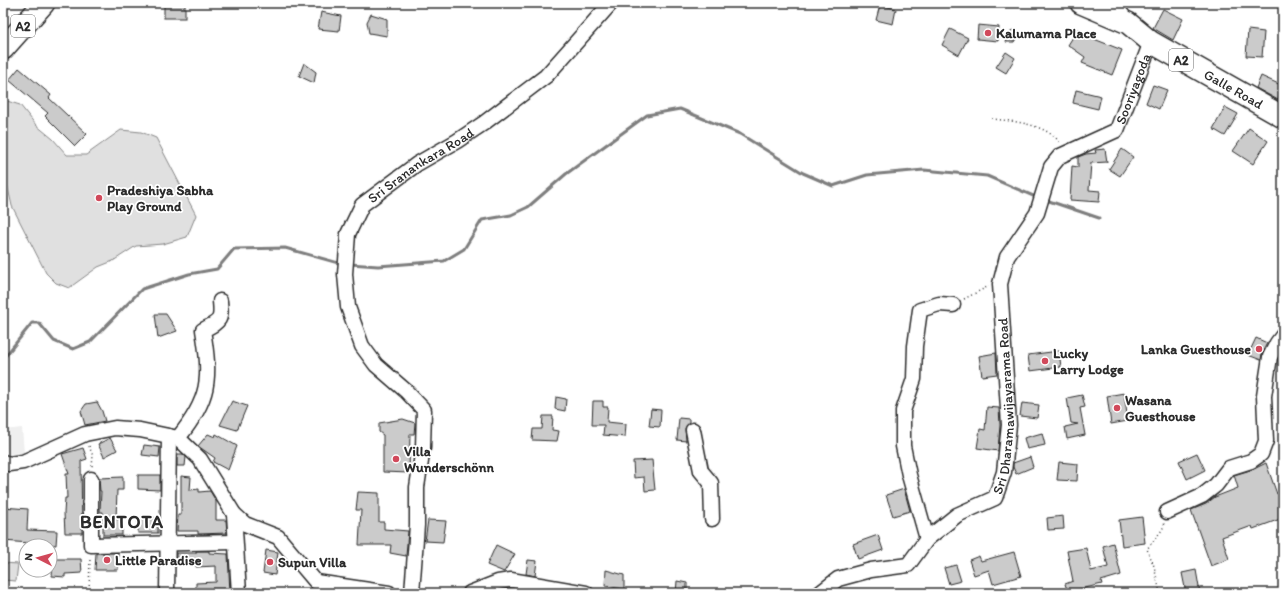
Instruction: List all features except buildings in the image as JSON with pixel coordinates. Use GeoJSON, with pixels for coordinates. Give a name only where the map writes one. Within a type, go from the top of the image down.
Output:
{"type":"FeatureCollection","features":[{"type":"Feature","properties":{"kind":"highway","name":"A2"},"geometry":{"type":"LineString","coordinates":[[3,49],[44,3]]}},
{"type":"Feature","properties":{"kind":"highway","name":"Galle Road"},"geometry":{"type":"LineString","coordinates":[[1081,3],[1128,23],[1151,42],[1283,117]]}},
{"type":"Feature","properties":{"kind":"street","name":"Sri Sranankara Road"},"geometry":{"type":"LineString","coordinates":[[412,593],[417,525],[417,487],[423,448],[424,410],[406,391],[376,365],[362,346],[348,308],[345,274],[348,234],[362,205],[417,164],[457,141],[484,123],[546,76],[611,3]]}},
{"type":"Feature","properties":{"kind":"street"},"geometry":{"type":"LineString","coordinates":[[1114,3],[1128,23]]}},
{"type":"Feature","properties":{"kind":"street","name":"Sooriyagoda"},"geometry":{"type":"LineString","coordinates":[[1060,156],[1117,130],[1151,42]]}},
{"type":"Feature","properties":{"kind":"street","name":"Sri Dharamawijayarama Road"},"geometry":{"type":"LineString","coordinates":[[820,593],[838,579],[871,570],[908,565],[927,539],[957,515],[995,498],[1004,472],[1009,425],[1000,284],[1007,257],[1037,213],[1051,167],[1060,156]]}},
{"type":"Feature","properties":{"kind":"street"},"geometry":{"type":"LineString","coordinates":[[167,593],[168,543],[174,437],[194,417],[202,402],[208,382],[207,352],[203,330],[218,322],[222,314],[220,301]]}},
{"type":"Feature","properties":{"kind":"street"},"geometry":{"type":"LineString","coordinates":[[927,539],[908,474],[902,446],[903,411],[914,379],[915,346],[920,310],[939,304],[953,305]]}},
{"type":"Feature","properties":{"kind":"street"},"geometry":{"type":"LineString","coordinates":[[1167,512],[1202,496],[1216,485],[1229,468],[1251,461],[1261,454],[1266,441],[1264,396],[1270,357],[1283,335]]}},
{"type":"Feature","properties":{"kind":"street"},"geometry":{"type":"LineString","coordinates":[[3,462],[9,464],[23,462],[85,434],[115,428],[140,430],[174,437],[200,459],[234,514],[245,524],[278,537],[316,582],[389,593]]}},
{"type":"Feature","properties":{"kind":"street"},"geometry":{"type":"LineString","coordinates":[[693,430],[701,471],[711,483],[712,519]]}},
{"type":"Feature","properties":{"kind":"street"},"geometry":{"type":"LineString","coordinates":[[91,479],[91,545],[235,542]]}},
{"type":"Feature","properties":{"kind":"street"},"geometry":{"type":"LineString","coordinates":[[234,514],[239,593]]}},
{"type":"Feature","properties":{"kind":"street"},"geometry":{"type":"LineString","coordinates":[[470,593],[498,582],[511,580],[586,593]]}},
{"type":"Feature","properties":{"kind":"path"},"geometry":{"type":"LineString","coordinates":[[992,119],[1012,121],[1048,131],[1060,142],[1060,156]]}},
{"type":"Feature","properties":{"kind":"path"},"geometry":{"type":"LineString","coordinates":[[973,295],[990,285],[1000,284]]}},
{"type":"Feature","properties":{"kind":"path"},"geometry":{"type":"LineString","coordinates":[[85,434],[93,456],[91,479]]}},
{"type":"Feature","properties":{"kind":"path"},"geometry":{"type":"LineString","coordinates":[[1160,593],[1154,566],[1147,549],[1162,530],[1166,521],[1167,512]]}},
{"type":"Feature","properties":{"kind":"path"},"geometry":{"type":"LineString","coordinates":[[90,593],[89,573],[91,545]]}},
{"type":"Feature","properties":{"kind":"shaded area","name":"Pradeshiya Sabha Play Ground"},"geometry":{"type":"Polygon","coordinates":[[[7,101],[20,105],[36,125],[53,139],[67,155],[86,155],[121,130],[141,132],[156,138],[196,215],[187,237],[163,244],[136,246],[113,261],[98,267],[69,288],[56,283],[46,273],[12,206],[3,166],[3,102],[7,101]]]}},
{"type":"Feature","properties":{"kind":"shaded area"},"geometry":{"type":"Polygon","coordinates":[[[22,428],[24,453],[7,455],[4,430],[22,428]]]}},
{"type":"Feature","properties":{"kind":"shaded area"},"geometry":{"type":"Polygon","coordinates":[[[3,563],[18,564],[16,581],[3,580],[3,563]]]}},
{"type":"Feature","properties":{"kind":"waterway"},"geometry":{"type":"LineString","coordinates":[[350,264],[378,266],[444,261],[464,249],[482,220],[511,215],[528,207],[566,174],[647,115],[680,109],[740,134],[803,173],[833,186],[867,175],[924,170],[987,176],[1038,198]]}},
{"type":"Feature","properties":{"kind":"waterway"},"geometry":{"type":"LineString","coordinates":[[1046,200],[1099,218]]}},
{"type":"Feature","properties":{"kind":"waterway"},"geometry":{"type":"LineString","coordinates":[[3,359],[32,323],[39,323],[54,341],[73,349],[90,342],[142,289],[189,274],[217,269],[234,249],[285,248],[342,264]]}},
{"type":"Feature","properties":{"kind":"place","name":"Kalumama Place"},"geometry":{"type":"Point","coordinates":[988,33]}},
{"type":"Feature","properties":{"kind":"place","name":"Pradeshiya Sabha Play Ground"},"geometry":{"type":"Point","coordinates":[99,198]}},
{"type":"Feature","properties":{"kind":"place","name":"Lanka Guesthouse"},"geometry":{"type":"Point","coordinates":[1259,349]}},
{"type":"Feature","properties":{"kind":"place","name":"Lucky Larry Lodge"},"geometry":{"type":"Point","coordinates":[1045,361]}},
{"type":"Feature","properties":{"kind":"place","name":"Wasana Guesthouse"},"geometry":{"type":"Point","coordinates":[1117,408]}},
{"type":"Feature","properties":{"kind":"place","name":"Villa Wunderschönn"},"geometry":{"type":"Point","coordinates":[396,459]}},
{"type":"Feature","properties":{"kind":"place","name":"Little Paradise"},"geometry":{"type":"Point","coordinates":[107,560]}},
{"type":"Feature","properties":{"kind":"place","name":"Supun Villa"},"geometry":{"type":"Point","coordinates":[270,562]}},
{"type":"Feature","properties":{"kind":"district","name":"BENTOTA"},"geometry":{"type":"Point","coordinates":[122,522]}}]}
